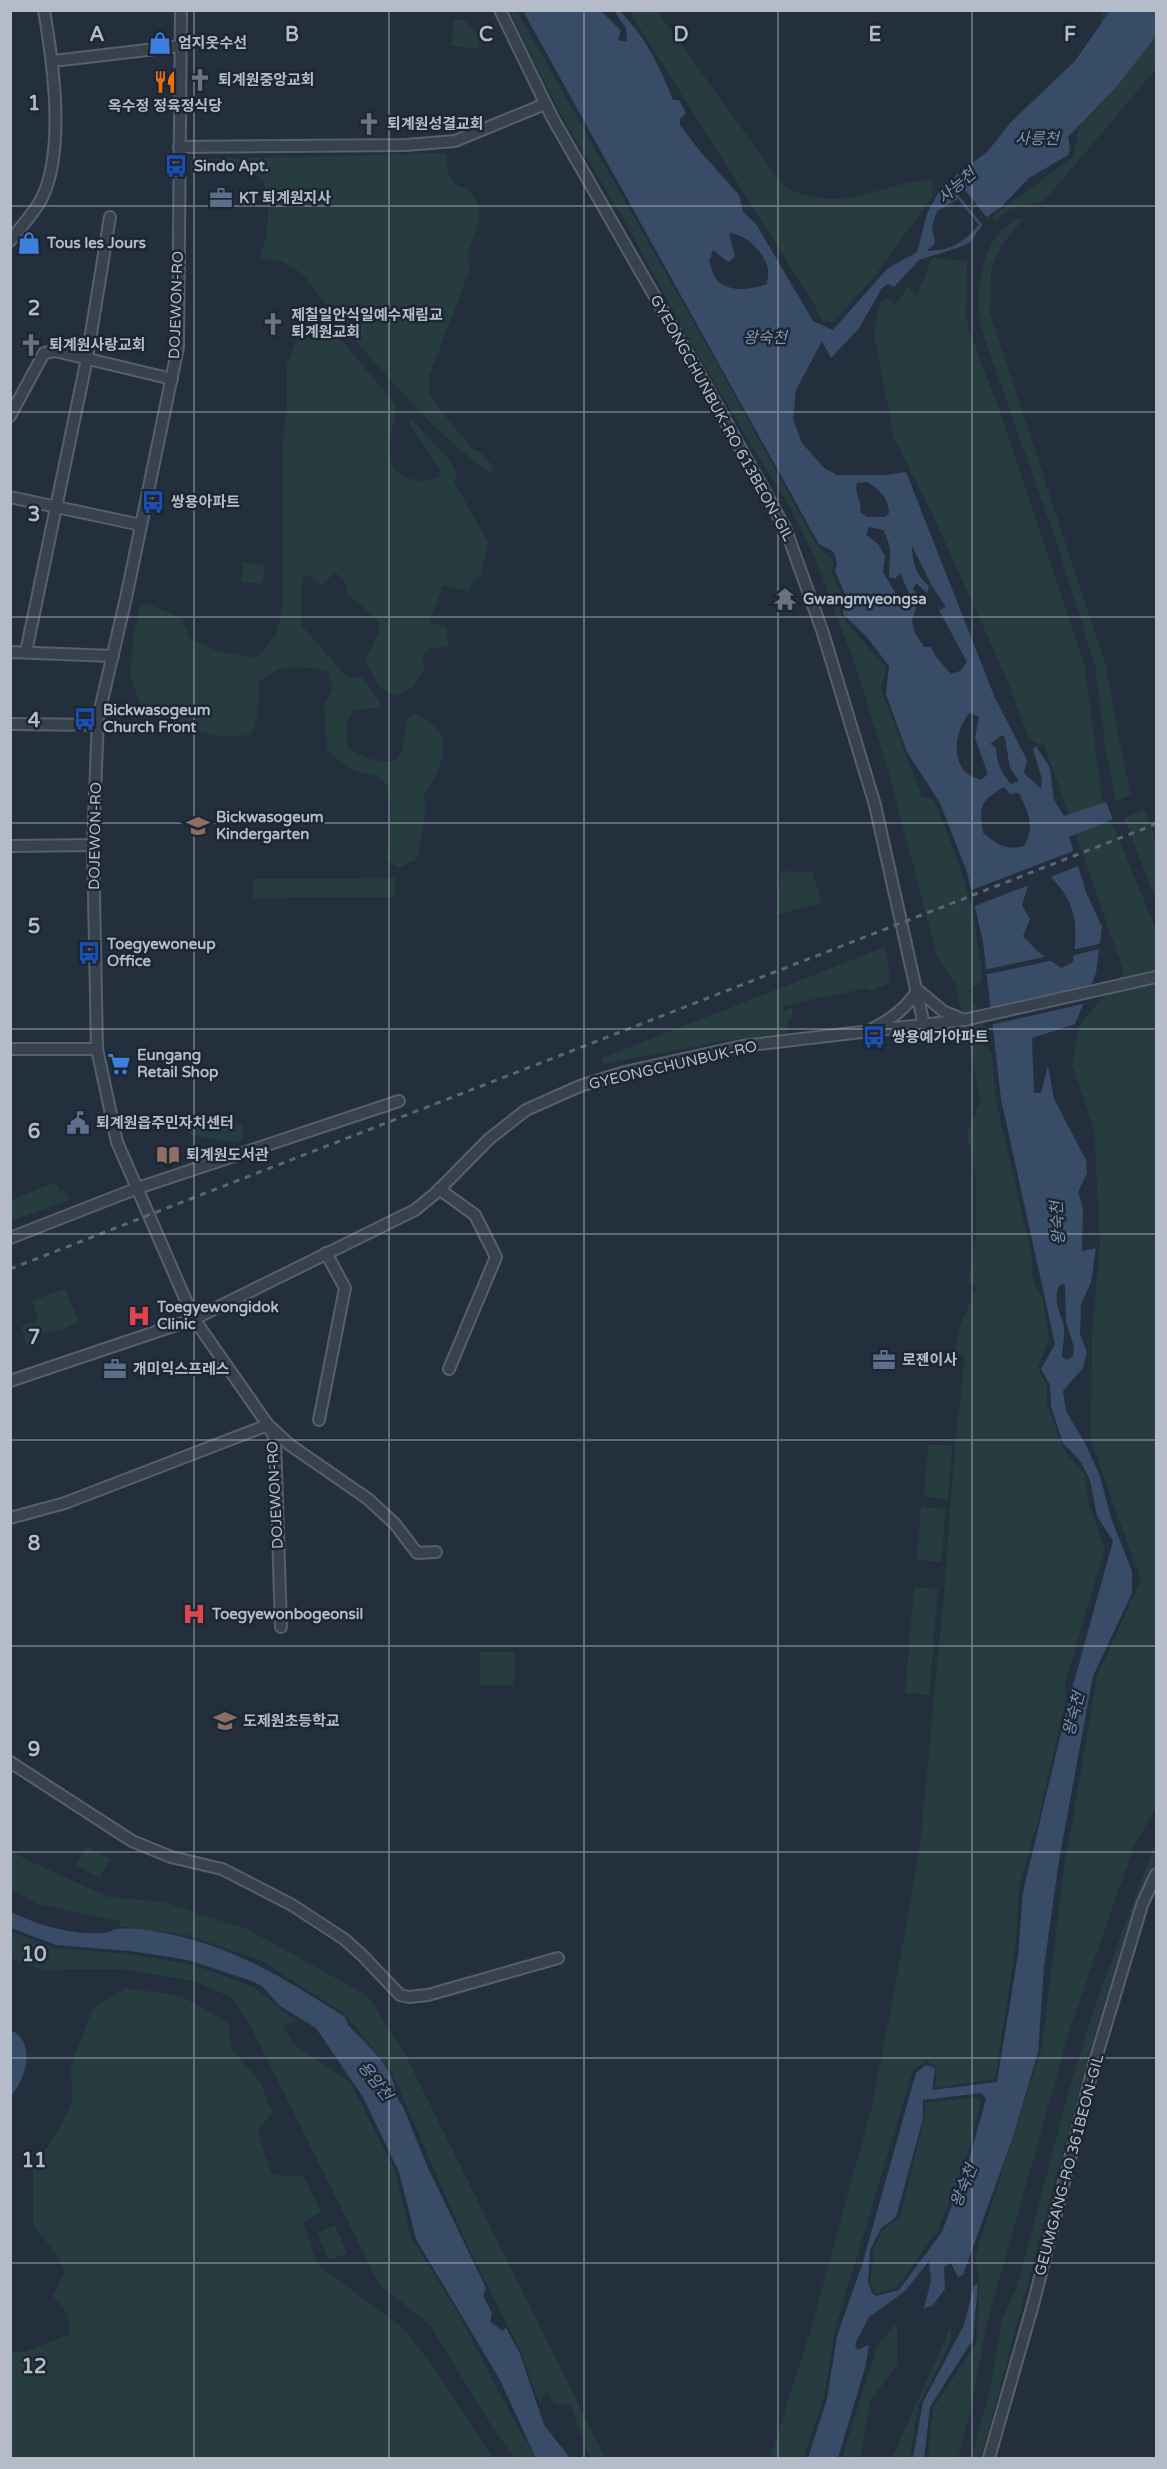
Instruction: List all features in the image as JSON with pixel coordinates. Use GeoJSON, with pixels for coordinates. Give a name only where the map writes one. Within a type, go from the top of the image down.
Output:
{"type":"FeatureCollection","features":[{"type":"Feature","properties":{"kind":"street"},"geometry":{"type":"LineString","coordinates":[[10,241],[40,201],[50,172],[54,150],[53,62],[44,10]]}},
{"type":"Feature","properties":{"kind":"street","name":"DOJEWON-RO"},"geometry":{"type":"LineString","coordinates":[[181,10],[178,347],[98,725],[93,845],[97,1049],[117,1142],[194,1319],[268,1425],[275,1439],[280,1628]]}},
{"type":"Feature","properties":{"kind":"street","name":"GYEONGCHUNBUK-RO 613BEON-GIL"},"geometry":{"type":"LineString","coordinates":[[500,10],[545,104],[786,530],[823,633],[875,805],[924,1025]]}},
{"type":"Feature","properties":{"kind":"street"},"geometry":{"type":"LineString","coordinates":[[53,62],[181,46]]}},
{"type":"Feature","properties":{"kind":"street"},"geometry":{"type":"LineString","coordinates":[[179,147],[395,145],[455,141],[545,104]]}},
{"type":"Feature","properties":{"kind":"street"},"geometry":{"type":"LineString","coordinates":[[26,652],[87,358],[110,217]]}},
{"type":"Feature","properties":{"kind":"street"},"geometry":{"type":"LineString","coordinates":[[10,416],[44,353],[55,351],[172,379]]}},
{"type":"Feature","properties":{"kind":"street"},"geometry":{"type":"LineString","coordinates":[[10,497],[141,525]]}},
{"type":"Feature","properties":{"kind":"street"},"geometry":{"type":"LineString","coordinates":[[10,652],[113,656]]}},
{"type":"Feature","properties":{"kind":"street"},"geometry":{"type":"LineString","coordinates":[[10,724],[98,725]]}},
{"type":"Feature","properties":{"kind":"street"},"geometry":{"type":"LineString","coordinates":[[10,846],[93,845]]}},
{"type":"Feature","properties":{"kind":"street","name":"GYEONGCHUNBUK-RO"},"geometry":{"type":"LineString","coordinates":[[10,1381],[194,1319],[414,1210],[439,1189],[489,1139],[526,1110],[580,1086],[625,1072],[742,1046],[964,1020],[1156,977]]}},
{"type":"Feature","properties":{"kind":"street"},"geometry":{"type":"LineString","coordinates":[[865,1032],[887,1022],[907,1006],[918,990],[934,1004],[964,1020]]}},
{"type":"Feature","properties":{"kind":"street"},"geometry":{"type":"LineString","coordinates":[[10,1049],[97,1049]]}},
{"type":"Feature","properties":{"kind":"street"},"geometry":{"type":"LineString","coordinates":[[10,1238],[138,1188],[399,1101]]}},
{"type":"Feature","properties":{"kind":"street"},"geometry":{"type":"LineString","coordinates":[[439,1189],[475,1215],[496,1257],[449,1369]]}},
{"type":"Feature","properties":{"kind":"street"},"geometry":{"type":"LineString","coordinates":[[319,1420],[345,1288],[326,1253]]}},
{"type":"Feature","properties":{"kind":"street"},"geometry":{"type":"LineString","coordinates":[[10,1518],[65,1503],[268,1425],[291,1445],[368,1499],[395,1524],[417,1553],[436,1552]]}},
{"type":"Feature","properties":{"kind":"street"},"geometry":{"type":"LineString","coordinates":[[10,1762],[132,1841],[171,1857],[222,1869],[292,1905],[344,1939],[400,1995],[409,1997],[428,1995],[558,1958]]}},
{"type":"Feature","properties":{"kind":"street","name":"GEUMGANG-RO 361BEON-GIL"},"geometry":{"type":"LineString","coordinates":[[989,2458],[1034,2301],[1094,2068],[1142,1905],[1156,1874]]}},
{"type":"Feature","properties":{"kind":"green space"},"geometry":{"type":"Polygon","coordinates":[[[509,11],[517,11],[720,369],[816,544],[834,561],[831,569],[842,597],[839,613],[886,668],[881,689],[922,797],[934,800],[958,861],[973,912],[983,980],[969,990],[987,1030],[976,1037],[991,1052],[996,1100],[1032,1258],[1033,1281],[1042,1296],[1049,1339],[1038,1368],[1047,1386],[1047,1403],[1063,1449],[1085,1475],[1089,1506],[1105,1548],[1065,1683],[1066,1698],[1039,1817],[1019,1887],[1015,1950],[995,2079],[935,2088],[937,2068],[927,2061],[913,2070],[835,2329],[824,2398],[803,2458],[770,2458],[813,2322],[872,2106],[920,1847],[965,1356],[954,1352],[961,1324],[977,1287],[968,1283],[976,1237],[976,1178],[967,1133],[981,1100],[956,986],[937,956],[888,770],[856,668],[816,560],[791,509],[684,330],[624,220],[561,115],[509,11]]]}},
{"type":"Feature","properties":{"kind":"green space"},"geometry":{"type":"Polygon","coordinates":[[[629,11],[657,11],[784,187],[827,199],[844,198],[912,182],[933,180],[932,197],[873,278],[833,322],[823,322],[814,304],[629,11]]]}},
{"type":"Feature","properties":{"kind":"green space"},"geometry":{"type":"Polygon","coordinates":[[[1103,11],[1156,11],[1156,69],[1044,201],[1010,209],[996,221],[992,217],[1073,157],[1103,11]]]}},
{"type":"Feature","properties":{"kind":"green space"},"geometry":{"type":"Polygon","coordinates":[[[454,19],[464,20],[479,36],[478,49],[451,46],[454,19]]]}},
{"type":"Feature","properties":{"kind":"green space"},"geometry":{"type":"Polygon","coordinates":[[[446,153],[447,166],[452,180],[468,189],[479,206],[480,218],[468,253],[469,272],[429,376],[430,395],[473,449],[482,453],[494,468],[491,474],[450,441],[412,404],[341,324],[302,275],[284,263],[259,259],[265,241],[268,219],[267,197],[262,179],[244,170],[191,171],[191,164],[201,159],[446,153]]]}},
{"type":"Feature","properties":{"kind":"green space"},"geometry":{"type":"Polygon","coordinates":[[[1016,219],[1023,219],[1001,246],[991,270],[990,313],[1105,663],[1131,794],[1116,802],[1105,745],[1095,665],[1054,535],[981,328],[979,290],[984,263],[994,240],[1016,219]]]}},
{"type":"Feature","properties":{"kind":"green space"},"geometry":{"type":"Polygon","coordinates":[[[932,258],[967,261],[966,316],[969,330],[1004,423],[1085,668],[1102,799],[1156,929],[1156,1808],[1134,1846],[1071,2025],[987,2323],[969,2417],[958,2458],[928,2458],[933,2408],[977,2342],[979,2273],[975,2257],[1042,2047],[1064,1870],[1097,1676],[1141,1580],[1091,1441],[1092,1334],[1100,1245],[1094,1129],[1072,1064],[1079,1026],[1124,972],[1045,747],[1029,739],[1007,680],[937,524],[894,438],[874,334],[880,303],[889,298],[895,305],[908,287],[917,296],[932,258]]]}},
{"type":"Feature","properties":{"kind":"green space"},"geometry":{"type":"Polygon","coordinates":[[[311,304],[396,405],[390,446],[392,465],[398,473],[408,478],[424,481],[440,477],[439,468],[409,423],[412,420],[449,459],[457,474],[454,482],[488,542],[481,576],[474,580],[469,592],[443,585],[430,622],[446,628],[449,647],[429,648],[422,656],[425,668],[412,688],[394,696],[380,688],[365,659],[378,635],[379,622],[346,592],[346,583],[335,572],[322,585],[311,576],[303,577],[301,625],[348,678],[361,677],[379,700],[381,707],[354,710],[347,728],[349,749],[372,759],[397,760],[402,749],[407,719],[415,714],[433,724],[441,734],[444,749],[440,766],[424,795],[426,809],[417,859],[399,868],[387,861],[391,806],[386,783],[376,776],[355,771],[338,760],[327,748],[324,705],[333,687],[328,671],[292,667],[266,676],[259,682],[257,716],[251,735],[223,737],[189,729],[151,716],[139,701],[130,676],[134,631],[140,607],[146,603],[182,618],[190,639],[218,651],[257,658],[276,634],[283,607],[283,440],[287,407],[287,364],[311,304]]]}},
{"type":"Feature","properties":{"kind":"green space"},"geometry":{"type":"Polygon","coordinates":[[[243,562],[265,565],[262,584],[241,581],[243,562]]]}},
{"type":"Feature","properties":{"kind":"green space"},"geometry":{"type":"Polygon","coordinates":[[[1144,809],[1156,839],[1156,901],[1124,818],[1144,809]]]}},
{"type":"Feature","properties":{"kind":"green space"},"geometry":{"type":"Polygon","coordinates":[[[780,871],[813,872],[821,903],[778,915],[780,871]]]}},
{"type":"Feature","properties":{"kind":"green space"},"geometry":{"type":"Polygon","coordinates":[[[395,878],[395,897],[253,898],[253,879],[395,878]]]}},
{"type":"Feature","properties":{"kind":"green space"},"geometry":{"type":"Polygon","coordinates":[[[885,947],[890,980],[888,984],[870,991],[867,988],[783,1007],[784,1011],[792,1008],[793,1016],[788,1022],[789,1033],[724,1041],[603,1064],[602,1058],[885,947]]]}},
{"type":"Feature","properties":{"kind":"green space"},"geometry":{"type":"Polygon","coordinates":[[[190,1123],[242,1124],[243,1140],[233,1143],[190,1135],[190,1123]]]}},
{"type":"Feature","properties":{"kind":"green space"},"geometry":{"type":"Polygon","coordinates":[[[56,1182],[60,1191],[65,1190],[69,1200],[11,1221],[11,1200],[56,1182]]]}},
{"type":"Feature","properties":{"kind":"green space"},"geometry":{"type":"Polygon","coordinates":[[[65,1289],[79,1322],[61,1330],[33,1335],[33,1344],[27,1346],[21,1327],[39,1320],[32,1301],[65,1289]]]}},
{"type":"Feature","properties":{"kind":"green space"},"geometry":{"type":"Polygon","coordinates":[[[928,1444],[952,1446],[948,1499],[924,1497],[928,1444]]]}},
{"type":"Feature","properties":{"kind":"green space"},"geometry":{"type":"Polygon","coordinates":[[[921,1507],[946,1509],[941,1562],[917,1560],[921,1507]]]}},
{"type":"Feature","properties":{"kind":"green space"},"geometry":{"type":"Polygon","coordinates":[[[914,1587],[938,1589],[929,1695],[905,1693],[914,1587]]]}},
{"type":"Feature","properties":{"kind":"green space"},"geometry":{"type":"Polygon","coordinates":[[[480,1652],[514,1652],[514,1686],[480,1686],[480,1652]]]}},
{"type":"Feature","properties":{"kind":"green space"},"geometry":{"type":"Polygon","coordinates":[[[1156,1841],[1156,1858],[1129,1924],[1089,2054],[981,2458],[972,2458],[990,2389],[1002,2320],[1018,2284],[1069,2090],[1097,2000],[1156,1841]]]}},
{"type":"Feature","properties":{"kind":"green space"},"geometry":{"type":"Polygon","coordinates":[[[86,1846],[110,1859],[99,1878],[76,1865],[86,1846]]]}},
{"type":"Feature","properties":{"kind":"green space"},"geometry":{"type":"Polygon","coordinates":[[[10,1850],[109,1897],[164,1902],[249,1930],[361,1992],[373,2003],[407,2058],[605,2458],[590,2458],[570,2405],[554,2404],[548,2392],[544,2394],[540,2404],[521,2352],[462,2234],[392,2072],[344,2013],[260,1960],[187,1935],[120,1926],[120,1921],[36,1904],[11,1888],[10,1850]]]}},
{"type":"Feature","properties":{"kind":"green space"},"geometry":{"type":"Polygon","coordinates":[[[11,1931],[55,1948],[128,1954],[194,1965],[254,1987],[297,2022],[283,2025],[293,2044],[350,2082],[395,2170],[411,2237],[459,2315],[518,2428],[537,2458],[514,2458],[491,2425],[430,2325],[379,2284],[252,2029],[233,1998],[193,1981],[120,1969],[43,1970],[11,1959],[11,1931]]]}},
{"type":"Feature","properties":{"kind":"green space"},"geometry":{"type":"Polygon","coordinates":[[[126,1988],[181,1996],[229,2023],[231,2048],[261,2083],[272,2113],[257,2131],[272,2175],[303,2176],[321,2212],[303,2222],[317,2264],[403,2328],[430,2362],[493,2458],[11,2458],[11,2351],[25,2352],[70,2334],[67,2313],[53,2296],[65,2271],[56,2254],[33,2225],[33,2169],[63,2122],[73,2099],[70,2067],[93,2008],[126,1988]]]}},
{"type":"Feature","properties":{"kind":"green space"},"geometry":{"type":"Polygon","coordinates":[[[979,2097],[981,2104],[965,2162],[938,2230],[896,2288],[876,2293],[870,2282],[874,2259],[872,2252],[882,2231],[900,2217],[925,2115],[925,2103],[979,2097]]]}},
{"type":"Feature","properties":{"kind":"green space"},"geometry":{"type":"Polygon","coordinates":[[[335,2225],[347,2253],[329,2260],[317,2233],[335,2225]]]}},
{"type":"Feature","properties":{"kind":"green space"},"geometry":{"type":"Polygon","coordinates":[[[897,2323],[897,2364],[870,2402],[860,2458],[842,2458],[877,2346],[897,2323]]]}},
{"type":"Feature","properties":{"kind":"green space"},"geometry":{"type":"Polygon","coordinates":[[[950,2328],[951,2342],[918,2406],[910,2458],[892,2458],[950,2328]]]}},
{"type":"Feature","properties":{"kind":"water","name":"왕숙천"},"geometry":{"type":"Polygon","coordinates":[[[523,11],[601,11],[621,31],[618,40],[627,42],[626,28],[614,11],[620,11],[651,52],[673,100],[679,100],[686,113],[680,119],[680,125],[739,195],[743,212],[756,224],[813,321],[833,330],[887,269],[917,252],[927,214],[941,187],[988,151],[1011,122],[1075,61],[1110,11],[1156,11],[1156,36],[1117,86],[1068,137],[1070,149],[1068,155],[1029,178],[1000,208],[989,215],[971,241],[963,246],[919,260],[894,287],[888,284],[882,288],[859,328],[831,358],[822,341],[796,390],[793,419],[802,443],[824,468],[837,475],[886,475],[906,472],[995,698],[1027,760],[1024,773],[1041,789],[1042,779],[1033,749],[1036,746],[1050,768],[1054,800],[1064,816],[1106,802],[1113,819],[1069,837],[1086,892],[1102,927],[1096,973],[1075,1024],[1032,1038],[1034,1093],[1041,1093],[1048,1066],[1054,1099],[1086,1160],[1087,1173],[1078,1192],[1083,1208],[1082,1251],[1096,1248],[1091,1282],[1081,1304],[1080,1334],[1087,1352],[1083,1368],[1063,1391],[1066,1411],[1086,1445],[1100,1476],[1111,1518],[1132,1571],[1132,1593],[1093,1676],[1059,1860],[1044,1967],[1038,2052],[1014,2134],[963,2275],[958,2277],[951,2263],[944,2267],[945,2289],[932,2306],[924,2308],[931,2281],[929,2261],[904,2292],[869,2317],[855,2344],[857,2350],[869,2345],[865,2368],[838,2458],[808,2458],[827,2399],[837,2336],[862,2265],[916,2073],[926,2065],[935,2068],[932,2090],[997,2082],[1018,1955],[1023,1892],[1069,1700],[1113,1541],[1097,1516],[1090,1480],[1081,1462],[1063,1443],[1051,1406],[1050,1385],[1041,1369],[1055,1344],[1001,1099],[983,942],[967,872],[940,803],[907,752],[886,694],[889,666],[867,637],[843,614],[845,594],[835,571],[837,564],[834,552],[819,544],[523,11]],[[958,199],[937,211],[932,227],[935,243],[927,251],[935,251],[956,244],[979,225],[958,199]],[[729,233],[735,257],[728,262],[713,250],[709,261],[715,277],[721,284],[741,289],[767,284],[768,269],[763,256],[748,240],[729,233]],[[867,482],[857,483],[860,512],[867,517],[885,517],[889,513],[885,498],[876,488],[867,482]],[[869,527],[866,535],[878,544],[885,556],[883,572],[906,611],[911,598],[900,573],[895,579],[889,577],[889,543],[883,530],[869,527]],[[912,546],[914,563],[921,578],[929,586],[927,593],[916,583],[913,589],[919,598],[912,621],[915,633],[924,647],[931,647],[936,657],[951,674],[960,671],[967,662],[939,610],[946,607],[932,586],[912,546]],[[970,713],[958,735],[957,752],[962,768],[969,775],[981,780],[988,774],[975,738],[979,717],[970,713]],[[1002,735],[990,744],[996,748],[999,764],[1011,784],[1019,781],[1010,768],[1005,738],[1002,735]],[[1004,787],[990,796],[982,810],[983,833],[1002,846],[1012,848],[1024,846],[1028,839],[1030,826],[1028,813],[1019,793],[1010,794],[1004,787]],[[1045,871],[1031,876],[1022,905],[1030,919],[1023,936],[1037,951],[1061,968],[1073,962],[1076,934],[1073,912],[1063,892],[1045,871]],[[1063,1284],[1059,1286],[1057,1305],[1064,1327],[1062,1357],[1067,1360],[1073,1356],[1074,1347],[1066,1322],[1065,1286],[1063,1284]],[[981,2093],[923,2100],[923,2119],[896,2217],[881,2228],[870,2250],[868,2282],[872,2293],[876,2296],[899,2290],[942,2232],[970,2156],[986,2099],[981,2093]]]}},
{"type":"Feature","properties":{"kind":"water","name":"용암천"},"geometry":{"type":"Polygon","coordinates":[[[11,1912],[67,1931],[100,1933],[135,1928],[180,1936],[206,1944],[277,1975],[345,2017],[348,2025],[376,2053],[389,2072],[398,2099],[428,2168],[486,2288],[483,2296],[492,2313],[490,2322],[503,2331],[506,2328],[520,2354],[544,2425],[570,2458],[536,2458],[500,2380],[416,2239],[399,2172],[363,2097],[316,2028],[280,2006],[262,1986],[252,1981],[188,1960],[130,1951],[56,1945],[11,1928],[11,1912]]]}},
{"type":"Feature","properties":{"kind":"water"},"geometry":{"type":"Polygon","coordinates":[[[11,2030],[24,2044],[26,2061],[21,2080],[11,2096],[11,2030]]]}},
{"type":"Feature","properties":{"kind":"water"},"geometry":{"type":"Polygon","coordinates":[[[978,2283],[973,2339],[930,2407],[924,2458],[913,2458],[923,2402],[964,2325],[974,2286],[978,2283]]]}},
{"type":"Feature","properties":{"kind":"pier"},"geometry":{"type":"Polygon","coordinates":[[[953,175],[989,220],[984,227],[946,180],[953,175]]]}},
{"type":"Feature","properties":{"kind":"pier"},"geometry":{"type":"Polygon","coordinates":[[[1076,850],[1081,865],[1048,878],[1045,875],[1034,878],[1032,884],[972,907],[969,891],[1076,850]]]}},
{"type":"Feature","properties":{"kind":"pier"},"geometry":{"type":"Polygon","coordinates":[[[1104,943],[1103,948],[1071,956],[1072,950],[1104,943]]]}},
{"type":"Feature","properties":{"kind":"pier"},"geometry":{"type":"Polygon","coordinates":[[[1048,956],[1054,960],[984,975],[984,970],[1048,956]]]}},
{"type":"Feature","properties":{"kind":"pier"},"geometry":{"type":"Polygon","coordinates":[[[1095,984],[1088,1003],[990,1025],[988,1008],[1095,984]]]}},
{"type":"Feature","properties":{"kind":"railway"},"geometry":{"type":"LineString","coordinates":[[10,1269],[1156,824]]}},
{"type":"Feature","properties":{"kind":"place","name":"엄지옷수선"},"geometry":{"type":"Point","coordinates":[160,43]}},
{"type":"Feature","properties":{"kind":"place","name":"퇴계원중앙교회"},"geometry":{"type":"Point","coordinates":[200,80]}},
{"type":"Feature","properties":{"kind":"place","name":"옥수정 정육정식당"},"geometry":{"type":"Point","coordinates":[165,82]}},
{"type":"Feature","properties":{"kind":"place","name":"퇴계원성결교회"},"geometry":{"type":"Point","coordinates":[369,124]}},
{"type":"Feature","properties":{"kind":"place","name":"Sindo Apt."},"geometry":{"type":"Point","coordinates":[176,166]}},
{"type":"Feature","properties":{"kind":"place","name":"KT 퇴계원지사"},"geometry":{"type":"Point","coordinates":[221,198]}},
{"type":"Feature","properties":{"kind":"place","name":"Tous les Jours"},"geometry":{"type":"Point","coordinates":[29,243]}},
{"type":"Feature","properties":{"kind":"place","name":"제칠일안식일예수재림교 퇴계원교회"},"geometry":{"type":"Point","coordinates":[273,324]}},
{"type":"Feature","properties":{"kind":"place","name":"퇴계원사랑교회"},"geometry":{"type":"Point","coordinates":[31,345]}},
{"type":"Feature","properties":{"kind":"place","name":"쌍용아파트"},"geometry":{"type":"Point","coordinates":[153,502]}},
{"type":"Feature","properties":{"kind":"place","name":"Gwangmyeongsa"},"geometry":{"type":"Point","coordinates":[785,599]}},
{"type":"Feature","properties":{"kind":"place","name":"Bickwasogeum Church Front"},"geometry":{"type":"Point","coordinates":[85,719]}},
{"type":"Feature","properties":{"kind":"place","name":"Bickwasogeum Kindergarten"},"geometry":{"type":"Point","coordinates":[198,826]}},
{"type":"Feature","properties":{"kind":"place","name":"Toegyewoneup Office"},"geometry":{"type":"Point","coordinates":[89,953]}},
{"type":"Feature","properties":{"kind":"place","name":"쌍용예가아파트"},"geometry":{"type":"Point","coordinates":[874,1037]}},
{"type":"Feature","properties":{"kind":"place","name":"Eungang Retail Shop"},"geometry":{"type":"Point","coordinates":[119,1064]}},
{"type":"Feature","properties":{"kind":"place","name":"퇴계원읍주민자치센터"},"geometry":{"type":"Point","coordinates":[78,1123]}},
{"type":"Feature","properties":{"kind":"place","name":"퇴계원도서관"},"geometry":{"type":"Point","coordinates":[168,1155]}},
{"type":"Feature","properties":{"kind":"place","name":"Toegyewongidok Clinic"},"geometry":{"type":"Point","coordinates":[139,1316]}},
{"type":"Feature","properties":{"kind":"place","name":"로젠이사"},"geometry":{"type":"Point","coordinates":[884,1360]}},
{"type":"Feature","properties":{"kind":"place","name":"개미익스프레스"},"geometry":{"type":"Point","coordinates":[115,1369]}},
{"type":"Feature","properties":{"kind":"place","name":"Toegyewonbogeonsil"},"geometry":{"type":"Point","coordinates":[194,1614]}},
{"type":"Feature","properties":{"kind":"place","name":"도제원초등학교"},"geometry":{"type":"Point","coordinates":[225,1721]}},
{"type":"Feature","properties":{"kind":"water label","name":"사릉천"},"geometry":{"type":"Point","coordinates":[1037,139]}},
{"type":"Feature","properties":{"kind":"water label","name":"사능천"},"geometry":{"type":"Point","coordinates":[957,186]}}]}
